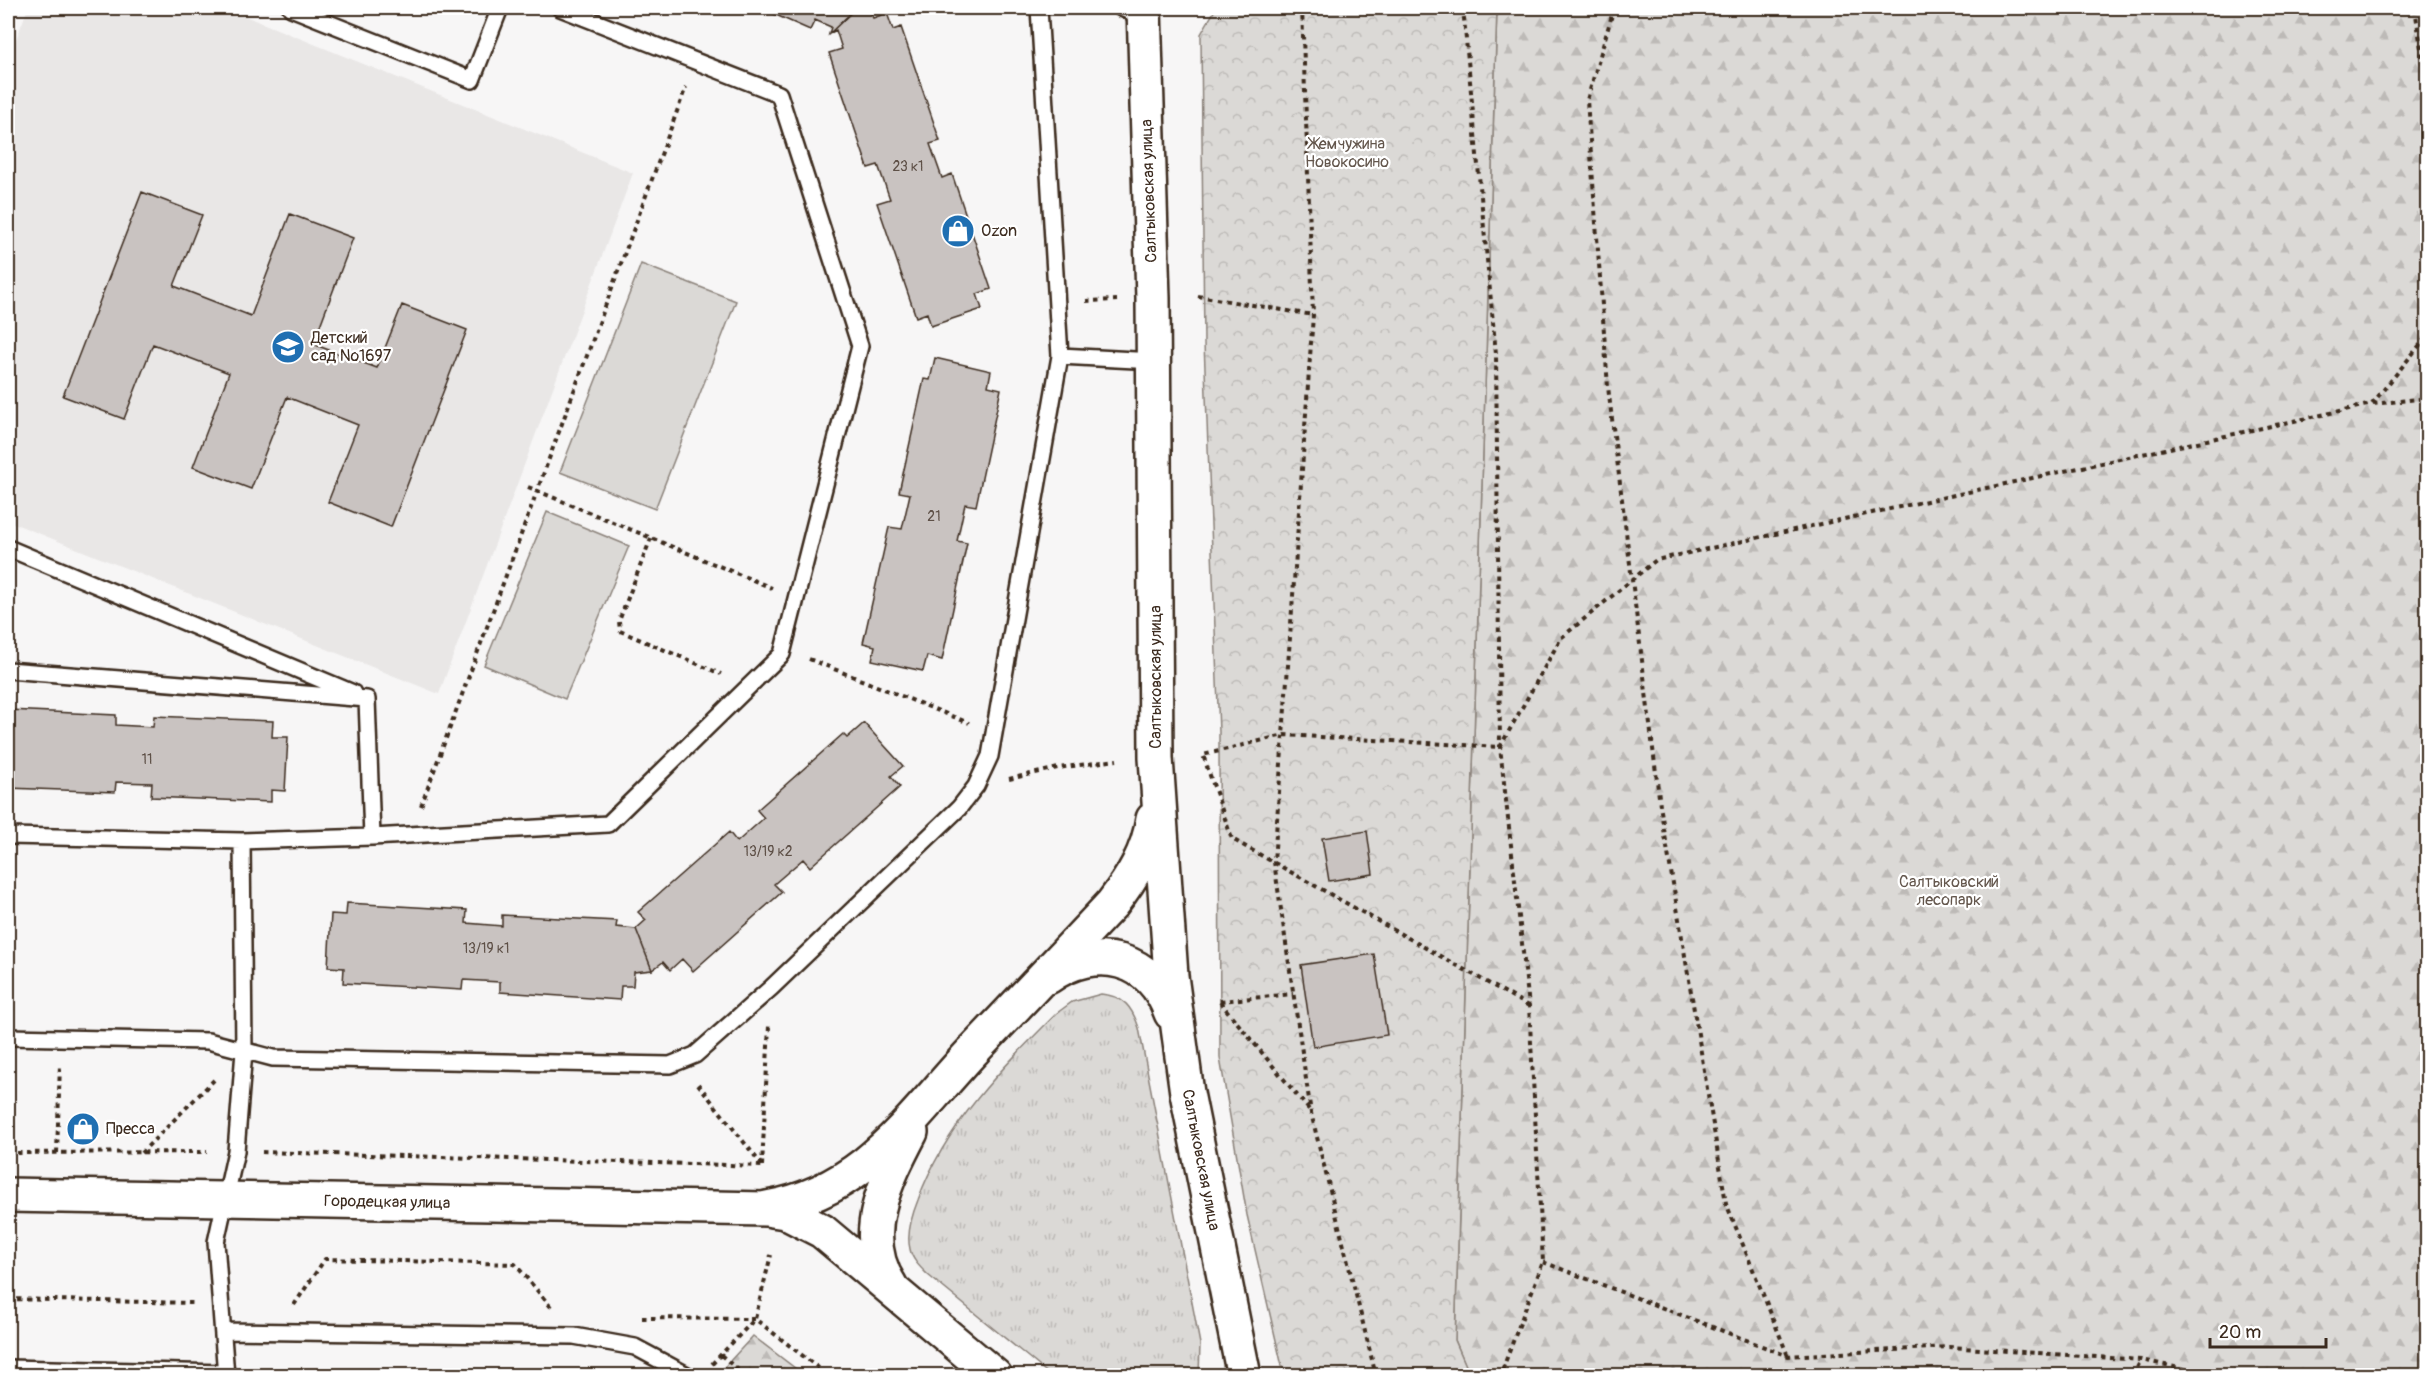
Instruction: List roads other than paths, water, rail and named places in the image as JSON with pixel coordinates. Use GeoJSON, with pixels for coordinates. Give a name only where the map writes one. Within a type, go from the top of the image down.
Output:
{"type":"FeatureCollection","features":[{"type":"Feature","properties":{"kind":"street","name":"Салтыковская улица"},"geometry":{"type":"LineString","coordinates":[[1136,11],[1154,361],[1156,758],[1171,976],[1187,1093],[1244,1376]]}},
{"type":"Feature","properties":{"kind":"street"},"geometry":{"type":"LineString","coordinates":[[765,1209],[801,1201],[822,1193],[865,1165],[911,1120],[1112,904],[1130,881],[1143,856],[1154,812],[1156,758]]}},
{"type":"Feature","properties":{"kind":"street"},"geometry":{"type":"LineString","coordinates":[[1035,986],[1056,971],[1098,959],[1120,961],[1137,967],[1153,979],[1165,997],[1173,1019],[1187,1093]]}},
{"type":"Feature","properties":{"kind":"street"},"geometry":{"type":"LineString","coordinates":[[906,1301],[891,1288],[881,1272],[876,1258],[876,1220],[889,1178],[915,1126],[957,1069]]}},
{"type":"Feature","properties":{"kind":"street","name":"Городецкая улица"},"geometry":{"type":"LineString","coordinates":[[8,1195],[765,1209]]}},
{"type":"Feature","properties":{"kind":"street"},"geometry":{"type":"LineString","coordinates":[[765,1209],[785,1212],[822,1231],[995,1376]]}},
{"type":"Feature","properties":{"kind":"street","name":"Салтыковская улица"},"geometry":{"type":"LineString","coordinates":[[1235,1376],[1238,1339]]}},
{"type":"Feature","properties":{"kind":"lane"},"geometry":{"type":"LineString","coordinates":[[291,8],[472,80],[500,8]]}},
{"type":"Feature","properties":{"kind":"lane"},"geometry":{"type":"LineString","coordinates":[[8,836],[242,841],[372,837],[608,824],[782,654],[798,599],[860,346],[779,94],[560,8]]}},
{"type":"Feature","properties":{"kind":"lane"},"geometry":{"type":"LineString","coordinates":[[8,1037],[208,1041],[273,1058],[670,1065],[695,1055],[771,988],[958,808],[976,786],[990,756],[1060,356],[1039,8]]}},
{"type":"Feature","properties":{"kind":"lane"},"geometry":{"type":"LineString","coordinates":[[1060,356],[1154,361]]}},
{"type":"Feature","properties":{"kind":"lane"},"geometry":{"type":"LineString","coordinates":[[8,548],[367,699]]}},
{"type":"Feature","properties":{"kind":"lane"},"geometry":{"type":"LineString","coordinates":[[8,670],[367,699]]}},
{"type":"Feature","properties":{"kind":"lane"},"geometry":{"type":"LineString","coordinates":[[367,699],[372,837]]}},
{"type":"Feature","properties":{"kind":"lane"},"geometry":{"type":"LineString","coordinates":[[8,1368],[226,1375],[216,1242],[236,1151],[244,1051],[242,841]]}},
{"type":"Feature","properties":{"kind":"lane"},"geometry":{"type":"LineString","coordinates":[[223,1331],[574,1336],[635,1347],[689,1376]]}},
{"type":"Feature","properties":{"kind":"place","name":"Ozon"},"geometry":{"type":"Point","coordinates":[958,231]}},
{"type":"Feature","properties":{"kind":"place","name":"Детский сад №1697"},"geometry":{"type":"Point","coordinates":[288,347]}},
{"type":"Feature","properties":{"kind":"place","name":"Пресса"},"geometry":{"type":"Point","coordinates":[83,1129]}},
{"type":"Feature","properties":{"kind":"park label","name":"Жемчужина Новокосино"},"geometry":{"type":"Point","coordinates":[1347,153]}},
{"type":"Feature","properties":{"kind":"park label","name":"Салтыковский лесопарк"},"geometry":{"type":"Point","coordinates":[1949,891]}}]}
